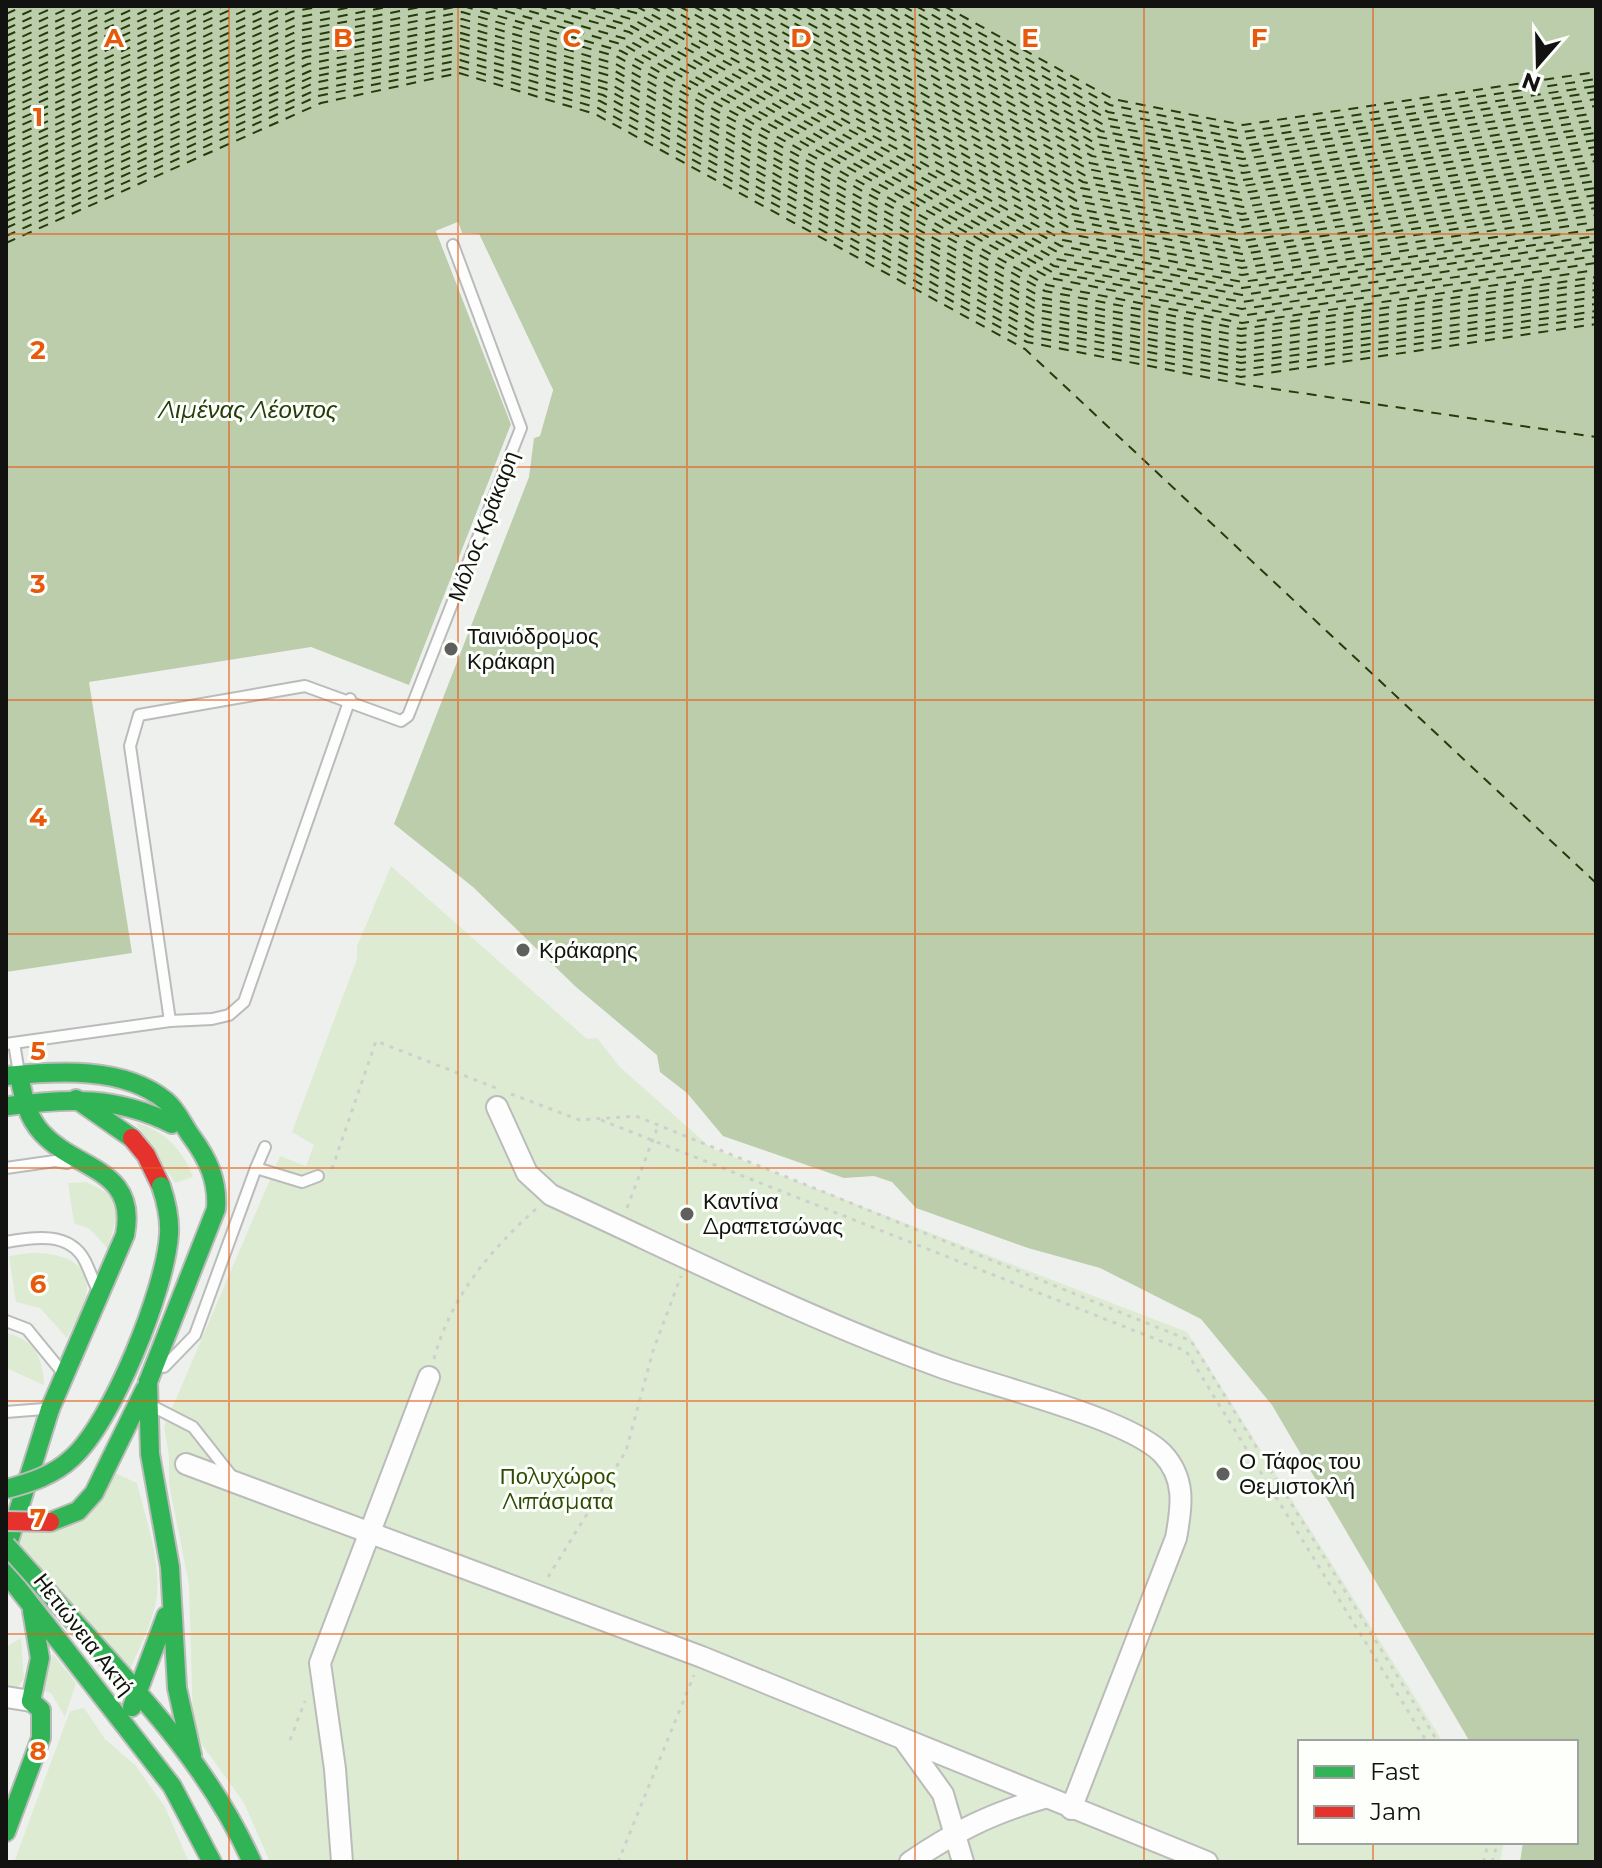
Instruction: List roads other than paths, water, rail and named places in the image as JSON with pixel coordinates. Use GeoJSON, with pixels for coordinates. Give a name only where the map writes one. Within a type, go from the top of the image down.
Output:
{"type":"FeatureCollection","features":[{"type":"Feature","properties":{"kind":"main road"},"geometry":{"type":"LineString","coordinates":[[6,1521],[50,1522],[78,1511],[94,1493],[148,1382],[216,1209],[217,1186],[211,1165],[167,1102],[136,1086],[71,1073],[13,1076],[15,1105],[44,1135],[94,1170],[106,1174],[122,1191],[129,1205],[130,1218],[50,1409],[6,1548]]}},
{"type":"Feature","properties":{"kind":"main road"},"geometry":{"type":"LineString","coordinates":[[15,1105],[72,1097],[100,1097],[155,1114],[190,1135]]}},
{"type":"Feature","properties":{"kind":"main road"},"geometry":{"type":"LineString","coordinates":[[6,1489],[34,1481],[67,1463],[103,1419],[163,1269],[169,1235],[161,1186],[146,1155],[132,1138],[72,1097]]}},
{"type":"Feature","properties":{"kind":"main road"},"geometry":{"type":"LineString","coordinates":[[148,1382],[153,1475],[172,1588],[177,1688],[192,1755],[235,1820],[252,1862]]}},
{"type":"Feature","properties":{"kind":"main road","name":"Ηετιώνεια Ακτή"},"geometry":{"type":"LineString","coordinates":[[6,1548],[138,1691],[192,1755]]}},
{"type":"Feature","properties":{"kind":"main road","name":"Ηετιώνεια Ακτή"},"geometry":{"type":"LineString","coordinates":[[6,1573],[179,1797],[212,1862]]}},
{"type":"Feature","properties":{"kind":"main road"},"geometry":{"type":"LineString","coordinates":[[125,1725],[162,1635],[172,1588]]}},
{"type":"Feature","properties":{"kind":"main road"},"geometry":{"type":"LineString","coordinates":[[6,1832],[43,1732],[41,1710],[31,1701],[40,1658],[32,1608]]}},
{"type":"Feature","properties":{"kind":"street"},"geometry":{"type":"LineString","coordinates":[[497,1107],[527,1173],[551,1195],[850,1331],[941,1367],[1116,1426],[1151,1444],[1171,1465],[1179,1479],[1182,1496],[1176,1538],[1071,1809]]}},
{"type":"Feature","properties":{"kind":"street"},"geometry":{"type":"LineString","coordinates":[[342,1862],[335,1769],[320,1663],[429,1377]]}},
{"type":"Feature","properties":{"kind":"street"},"geometry":{"type":"LineString","coordinates":[[186,1464],[702,1657],[1207,1862]]}},
{"type":"Feature","properties":{"kind":"street"},"geometry":{"type":"LineString","coordinates":[[6,1697],[31,1701]]}},
{"type":"Feature","properties":{"kind":"street"},"geometry":{"type":"LineString","coordinates":[[904,1740],[943,1794],[957,1830],[963,1862]]}},
{"type":"Feature","properties":{"kind":"street"},"geometry":{"type":"LineString","coordinates":[[910,1862],[957,1830],[991,1814],[1044,1798]]}},
{"type":"Feature","properties":{"kind":"lane","name":"Μόλος Κράκαρη"},"geometry":{"type":"LineString","coordinates":[[350,699],[393,719],[401,721],[408,716],[521,428],[453,245]]}},
{"type":"Feature","properties":{"kind":"lane"},"geometry":{"type":"LineString","coordinates":[[13,1076],[10,1044],[170,1021],[212,1019],[229,1015],[244,1002],[350,699],[305,686],[139,715],[130,746],[170,1021]]}},
{"type":"Feature","properties":{"kind":"lane"},"geometry":{"type":"LineString","coordinates":[[148,1382],[195,1335],[265,1147]]}},
{"type":"Feature","properties":{"kind":"lane"},"geometry":{"type":"LineString","coordinates":[[6,1168],[55,1161],[94,1170]]}},
{"type":"Feature","properties":{"kind":"lane"},"geometry":{"type":"LineString","coordinates":[[256,1168],[302,1182],[318,1176]]}},
{"type":"Feature","properties":{"kind":"lane"},"geometry":{"type":"LineString","coordinates":[[6,1242],[40,1236],[74,1247],[85,1261],[99,1292]]}},
{"type":"Feature","properties":{"kind":"lane"},"geometry":{"type":"LineString","coordinates":[[6,1321],[27,1329],[64,1374]]}},
{"type":"Feature","properties":{"kind":"lane"},"geometry":{"type":"LineString","coordinates":[[148,1404],[193,1427],[237,1483]]}},
{"type":"Feature","properties":{"kind":"lane"},"geometry":{"type":"LineString","coordinates":[[6,1412],[50,1409]]}},
{"type":"Feature","properties":{"kind":"water","name":"Λιμένας Λέοντος"},"geometry":{"type":"Polygon","coordinates":[[[6,6],[1596,6],[1596,1862],[1520,1862],[1523,1844],[1578,1844],[1578,1740],[1469,1740],[1272,1405],[1201,1319],[1100,1268],[1028,1248],[916,1208],[892,1182],[874,1176],[844,1178],[723,1136],[687,1093],[660,1072],[657,1055],[576,987],[473,887],[394,824],[529,477],[534,438],[540,436],[553,390],[479,234],[462,233],[458,222],[436,231],[511,424],[409,685],[311,647],[89,682],[132,953],[6,972],[6,6]]]}},
{"type":"Feature","properties":{"kind":"place","name":"Ταινιόδρομος Κράκαρη"},"geometry":{"type":"Point","coordinates":[451,649]}},
{"type":"Feature","properties":{"kind":"place","name":"Κράκαρης"},"geometry":{"type":"Point","coordinates":[523,950]}},
{"type":"Feature","properties":{"kind":"place","name":"Καντίνα Δραπετσώνας"},"geometry":{"type":"Point","coordinates":[687,1214]}},
{"type":"Feature","properties":{"kind":"place","name":"Ο Τάφος του Θεμιστοκλή"},"geometry":{"type":"Point","coordinates":[1223,1474]}},
{"type":"Feature","properties":{"kind":"park label","name":"Πολυχώρος Λιπάσματα"},"geometry":{"type":"Point","coordinates":[558,1488]}}]}
